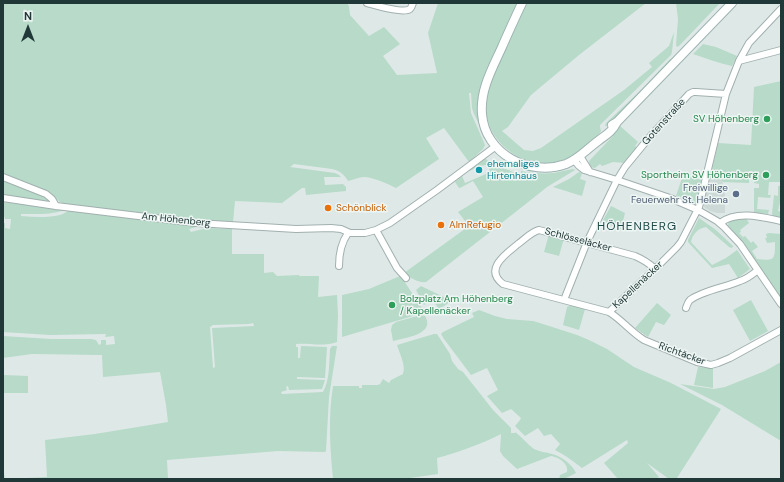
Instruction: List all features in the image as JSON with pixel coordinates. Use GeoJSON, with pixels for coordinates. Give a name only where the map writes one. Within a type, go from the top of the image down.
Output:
{"type":"FeatureCollection","features":[{"type":"Feature","properties":{"kind":"main road"},"geometry":{"type":"LineString","coordinates":[[522,3],[493,67],[483,94],[483,118],[487,131],[502,153],[527,166],[537,167],[567,164],[599,140],[604,132],[617,122],[732,3]]}},
{"type":"Feature","properties":{"kind":"street"},"geometry":{"type":"LineString","coordinates":[[367,3],[389,9],[402,10],[410,9],[413,3]]}},
{"type":"Feature","properties":{"kind":"street","name":"Kapellenäcker"},"geometry":{"type":"LineString","coordinates":[[564,300],[609,312],[678,247],[698,210],[713,153],[726,94],[739,61],[749,43],[781,9]]}},
{"type":"Feature","properties":{"kind":"street"},"geometry":{"type":"LineString","coordinates":[[739,61],[781,50]]}},
{"type":"Feature","properties":{"kind":"street","name":"Gotenstraße"},"geometry":{"type":"LineString","coordinates":[[617,180],[625,167],[648,138],[689,94],[696,92],[726,94]]}},
{"type":"Feature","properties":{"kind":"street","name":"Am Höhenberg"},"geometry":{"type":"LineString","coordinates":[[3,198],[196,223],[296,230],[337,228],[348,233],[356,233],[376,230],[390,223],[432,194],[496,146]]}},
{"type":"Feature","properties":{"kind":"street"},"geometry":{"type":"LineString","coordinates":[[577,158],[590,172],[670,198],[698,210],[720,223],[740,244],[781,304]]}},
{"type":"Feature","properties":{"kind":"street"},"geometry":{"type":"LineString","coordinates":[[3,177],[46,194],[52,199],[56,206]]}},
{"type":"Feature","properties":{"kind":"street"},"geometry":{"type":"LineString","coordinates":[[564,300],[587,242],[617,180]]}},
{"type":"Feature","properties":{"kind":"street"},"geometry":{"type":"LineString","coordinates":[[720,223],[728,218],[737,216],[750,216],[781,221]]}},
{"type":"Feature","properties":{"kind":"street"},"geometry":{"type":"LineString","coordinates":[[376,230],[397,268],[406,278]]}},
{"type":"Feature","properties":{"kind":"street","name":"Schlösseläcker"},"geometry":{"type":"LineString","coordinates":[[564,300],[503,284],[497,276],[497,264],[532,233],[539,230],[641,258],[655,269]]}},
{"type":"Feature","properties":{"kind":"street"},"geometry":{"type":"LineString","coordinates":[[339,266],[341,247],[348,233]]}},
{"type":"Feature","properties":{"kind":"street"},"geometry":{"type":"LineString","coordinates":[[686,308],[689,301],[710,291],[749,277],[758,270]]}},
{"type":"Feature","properties":{"kind":"street","name":"Richtäcker"},"geometry":{"type":"LineString","coordinates":[[609,312],[615,315],[644,340],[705,364],[714,364],[730,358],[781,330]]}},
{"type":"Feature","properties":{"kind":"shaded area"},"geometry":{"type":"Polygon","coordinates":[[[710,179],[723,180],[722,190],[725,191],[725,213],[710,211],[704,207],[703,204],[710,179]]]}},
{"type":"Feature","properties":{"kind":"green space"},"geometry":{"type":"Polygon","coordinates":[[[3,3],[347,3],[349,6],[350,15],[369,36],[384,27],[400,44],[383,56],[397,75],[437,73],[428,33],[438,3],[518,3],[481,90],[487,141],[474,114],[471,93],[469,93],[471,113],[485,145],[483,149],[469,162],[444,128],[426,138],[439,159],[396,188],[368,177],[360,177],[348,181],[342,173],[332,169],[294,164],[290,167],[335,173],[339,175],[341,177],[324,177],[325,185],[343,184],[346,187],[346,191],[306,195],[305,188],[302,188],[282,203],[235,201],[233,222],[200,220],[65,204],[60,202],[49,192],[24,183],[45,196],[49,201],[3,195],[3,3]]]}},
{"type":"Feature","properties":{"kind":"green space"},"geometry":{"type":"Polygon","coordinates":[[[527,3],[646,3],[579,55],[531,95],[508,127],[502,131],[524,150],[533,151],[541,148],[624,90],[652,67],[649,63],[669,46],[674,32],[671,55],[600,125],[600,133],[574,155],[563,160],[549,163],[535,162],[510,152],[492,131],[487,118],[486,100],[489,88],[502,54],[527,3]]]}},
{"type":"Feature","properties":{"kind":"green space"},"geometry":{"type":"Polygon","coordinates":[[[676,3],[720,3],[677,47],[678,19],[676,3]]]}},
{"type":"Feature","properties":{"kind":"green space"},"geometry":{"type":"Polygon","coordinates":[[[703,44],[716,47],[737,56],[732,66],[693,54],[703,44]]]}},
{"type":"Feature","properties":{"kind":"green space"},"geometry":{"type":"Polygon","coordinates":[[[670,59],[673,60],[607,126],[605,126],[606,123],[641,90],[670,59]]]}},
{"type":"Feature","properties":{"kind":"green space","name":"SV Höhenberg"},"geometry":{"type":"Polygon","coordinates":[[[781,81],[781,182],[769,182],[768,195],[771,195],[770,198],[758,197],[757,209],[769,210],[768,214],[756,213],[754,212],[754,188],[759,188],[759,184],[752,181],[752,171],[749,171],[749,183],[723,182],[722,180],[710,179],[718,143],[751,145],[754,87],[781,81]]]}},
{"type":"Feature","properties":{"kind":"green space"},"geometry":{"type":"Polygon","coordinates":[[[619,125],[638,142],[635,146],[637,148],[625,163],[613,162],[602,166],[600,164],[595,168],[591,167],[589,161],[613,136],[612,133],[619,125]]]}},
{"type":"Feature","properties":{"kind":"green space"},"geometry":{"type":"Polygon","coordinates":[[[485,158],[488,161],[521,175],[521,171],[533,173],[554,173],[573,169],[575,170],[547,187],[426,282],[417,281],[409,277],[404,273],[469,226],[458,212],[483,197],[473,181],[460,188],[455,182],[462,176],[465,183],[490,171],[488,166],[485,165],[469,171],[485,158]]]}},
{"type":"Feature","properties":{"kind":"green space"},"geometry":{"type":"Polygon","coordinates":[[[579,172],[582,173],[580,179],[586,181],[582,196],[553,187],[569,179],[579,172]]]}},
{"type":"Feature","properties":{"kind":"green space"},"geometry":{"type":"Polygon","coordinates":[[[683,175],[703,180],[698,201],[696,203],[692,203],[676,196],[683,175]]]}},
{"type":"Feature","properties":{"kind":"green space"},"geometry":{"type":"Polygon","coordinates":[[[778,186],[781,186],[781,202],[778,211],[781,212],[781,217],[773,216],[772,214],[774,195],[778,196],[778,186]]]}},
{"type":"Feature","properties":{"kind":"green space"},"geometry":{"type":"Polygon","coordinates":[[[3,202],[64,210],[49,213],[21,214],[21,216],[50,217],[60,215],[71,210],[199,226],[189,229],[191,232],[207,228],[232,229],[232,254],[264,254],[264,273],[273,272],[277,276],[319,276],[318,297],[337,295],[337,342],[322,345],[296,344],[296,347],[298,347],[298,358],[300,358],[301,346],[327,347],[325,378],[297,377],[297,379],[325,380],[322,389],[289,390],[288,386],[286,387],[287,390],[281,392],[282,394],[323,392],[328,377],[330,349],[332,346],[337,346],[329,397],[326,451],[278,451],[167,460],[168,479],[5,479],[47,477],[45,440],[95,434],[168,422],[160,372],[103,377],[102,355],[32,354],[3,358],[3,336],[51,339],[91,339],[96,340],[99,345],[101,344],[101,340],[106,340],[106,345],[115,344],[114,336],[105,337],[106,334],[50,335],[3,332],[3,223],[5,223],[5,228],[10,229],[11,219],[5,219],[3,215],[3,202]],[[253,323],[213,325],[210,327],[213,368],[215,367],[212,328],[254,326],[253,323]]]}},
{"type":"Feature","properties":{"kind":"green space"},"geometry":{"type":"Polygon","coordinates":[[[611,206],[625,213],[621,229],[602,222],[611,206]]]}},
{"type":"Feature","properties":{"kind":"green space"},"geometry":{"type":"Polygon","coordinates":[[[699,218],[716,230],[733,246],[732,248],[729,247],[706,227],[696,232],[691,242],[712,265],[726,258],[737,250],[750,269],[738,278],[729,264],[712,268],[688,242],[699,218]]]}},
{"type":"Feature","properties":{"kind":"green space"},"geometry":{"type":"Polygon","coordinates":[[[746,218],[749,223],[740,230],[741,232],[739,233],[743,237],[745,236],[751,243],[753,241],[758,247],[752,251],[757,259],[767,260],[773,258],[775,253],[775,242],[767,243],[765,238],[767,238],[766,234],[781,234],[781,298],[750,254],[729,229],[729,222],[733,219],[746,218]]]}},
{"type":"Feature","properties":{"kind":"green space"},"geometry":{"type":"Polygon","coordinates":[[[549,234],[564,238],[559,256],[544,252],[549,234]]]}},
{"type":"Feature","properties":{"kind":"green space"},"geometry":{"type":"Polygon","coordinates":[[[400,276],[424,311],[423,313],[342,337],[342,295],[369,289],[400,276]]]}},
{"type":"Feature","properties":{"kind":"green space"},"geometry":{"type":"Polygon","coordinates":[[[421,286],[450,300],[450,302],[439,309],[432,299],[424,305],[416,290],[421,286]]]}},
{"type":"Feature","properties":{"kind":"green space"},"geometry":{"type":"Polygon","coordinates":[[[751,300],[768,331],[750,341],[733,310],[751,300]]]}},
{"type":"Feature","properties":{"kind":"green space"},"geometry":{"type":"Polygon","coordinates":[[[657,303],[671,315],[664,325],[656,322],[648,337],[635,328],[657,303]]]}},
{"type":"Feature","properties":{"kind":"green space"},"geometry":{"type":"Polygon","coordinates":[[[571,305],[585,309],[579,330],[563,325],[567,307],[571,305]]]}},
{"type":"Feature","properties":{"kind":"green space"},"geometry":{"type":"Polygon","coordinates":[[[479,310],[507,319],[533,321],[577,335],[607,349],[634,367],[671,383],[721,409],[677,478],[678,479],[669,479],[647,463],[659,477],[656,479],[618,479],[604,463],[628,443],[627,440],[582,468],[555,450],[560,444],[551,434],[544,436],[538,428],[525,436],[515,426],[521,418],[511,409],[502,413],[487,396],[498,390],[487,368],[471,375],[444,339],[441,334],[443,332],[474,317],[472,313],[479,310]]]}},
{"type":"Feature","properties":{"kind":"green space"},"geometry":{"type":"Polygon","coordinates":[[[421,315],[425,316],[427,322],[423,331],[411,337],[393,341],[391,330],[392,325],[396,322],[421,315]]]}},
{"type":"Feature","properties":{"kind":"green space"},"geometry":{"type":"Polygon","coordinates":[[[437,334],[458,369],[463,372],[493,410],[511,428],[511,433],[515,432],[538,451],[555,455],[563,459],[576,473],[564,479],[559,479],[560,475],[567,472],[566,466],[560,459],[551,456],[517,469],[503,456],[500,451],[501,434],[470,448],[437,458],[438,474],[403,479],[333,479],[330,409],[333,386],[359,386],[359,388],[362,388],[362,385],[378,385],[383,379],[389,383],[391,380],[403,374],[404,371],[397,345],[437,334]]]}},
{"type":"Feature","properties":{"kind":"green space"},"geometry":{"type":"Polygon","coordinates":[[[781,362],[781,441],[722,405],[680,384],[714,389],[725,387],[765,371],[781,362]]]}},
{"type":"Feature","properties":{"kind":"green space"},"geometry":{"type":"Polygon","coordinates":[[[698,367],[713,368],[713,388],[694,385],[698,367]]]}},
{"type":"Feature","properties":{"kind":"green space"},"geometry":{"type":"Polygon","coordinates":[[[4,375],[28,376],[28,393],[4,393],[4,375]]]}},
{"type":"Feature","properties":{"kind":"green space"},"geometry":{"type":"Polygon","coordinates":[[[3,465],[5,479],[3,479],[3,465]]]}},
{"type":"Feature","properties":{"kind":"place","name":"SV Höhenberg"},"geometry":{"type":"Point","coordinates":[767,119]}},
{"type":"Feature","properties":{"kind":"place","name":"ehemaliges Hirtenhaus"},"geometry":{"type":"Point","coordinates":[479,170]}},
{"type":"Feature","properties":{"kind":"place","name":"Sportheim SV Höhenberg"},"geometry":{"type":"Point","coordinates":[766,175]}},
{"type":"Feature","properties":{"kind":"place","name":"Freiwillige Feuerwehr St. Helena"},"geometry":{"type":"Point","coordinates":[736,194]}},
{"type":"Feature","properties":{"kind":"place","name":"Schönblick"},"geometry":{"type":"Point","coordinates":[328,208]}},
{"type":"Feature","properties":{"kind":"place","name":"AlmRefugio"},"geometry":{"type":"Point","coordinates":[441,225]}},
{"type":"Feature","properties":{"kind":"place","name":"Bolzplatz Am Höhenberg / Kapellenäcker"},"geometry":{"type":"Point","coordinates":[392,305]}},
{"type":"Feature","properties":{"kind":"district","name":"HÖHENBERG"},"geometry":{"type":"Point","coordinates":[637,227]}}]}
